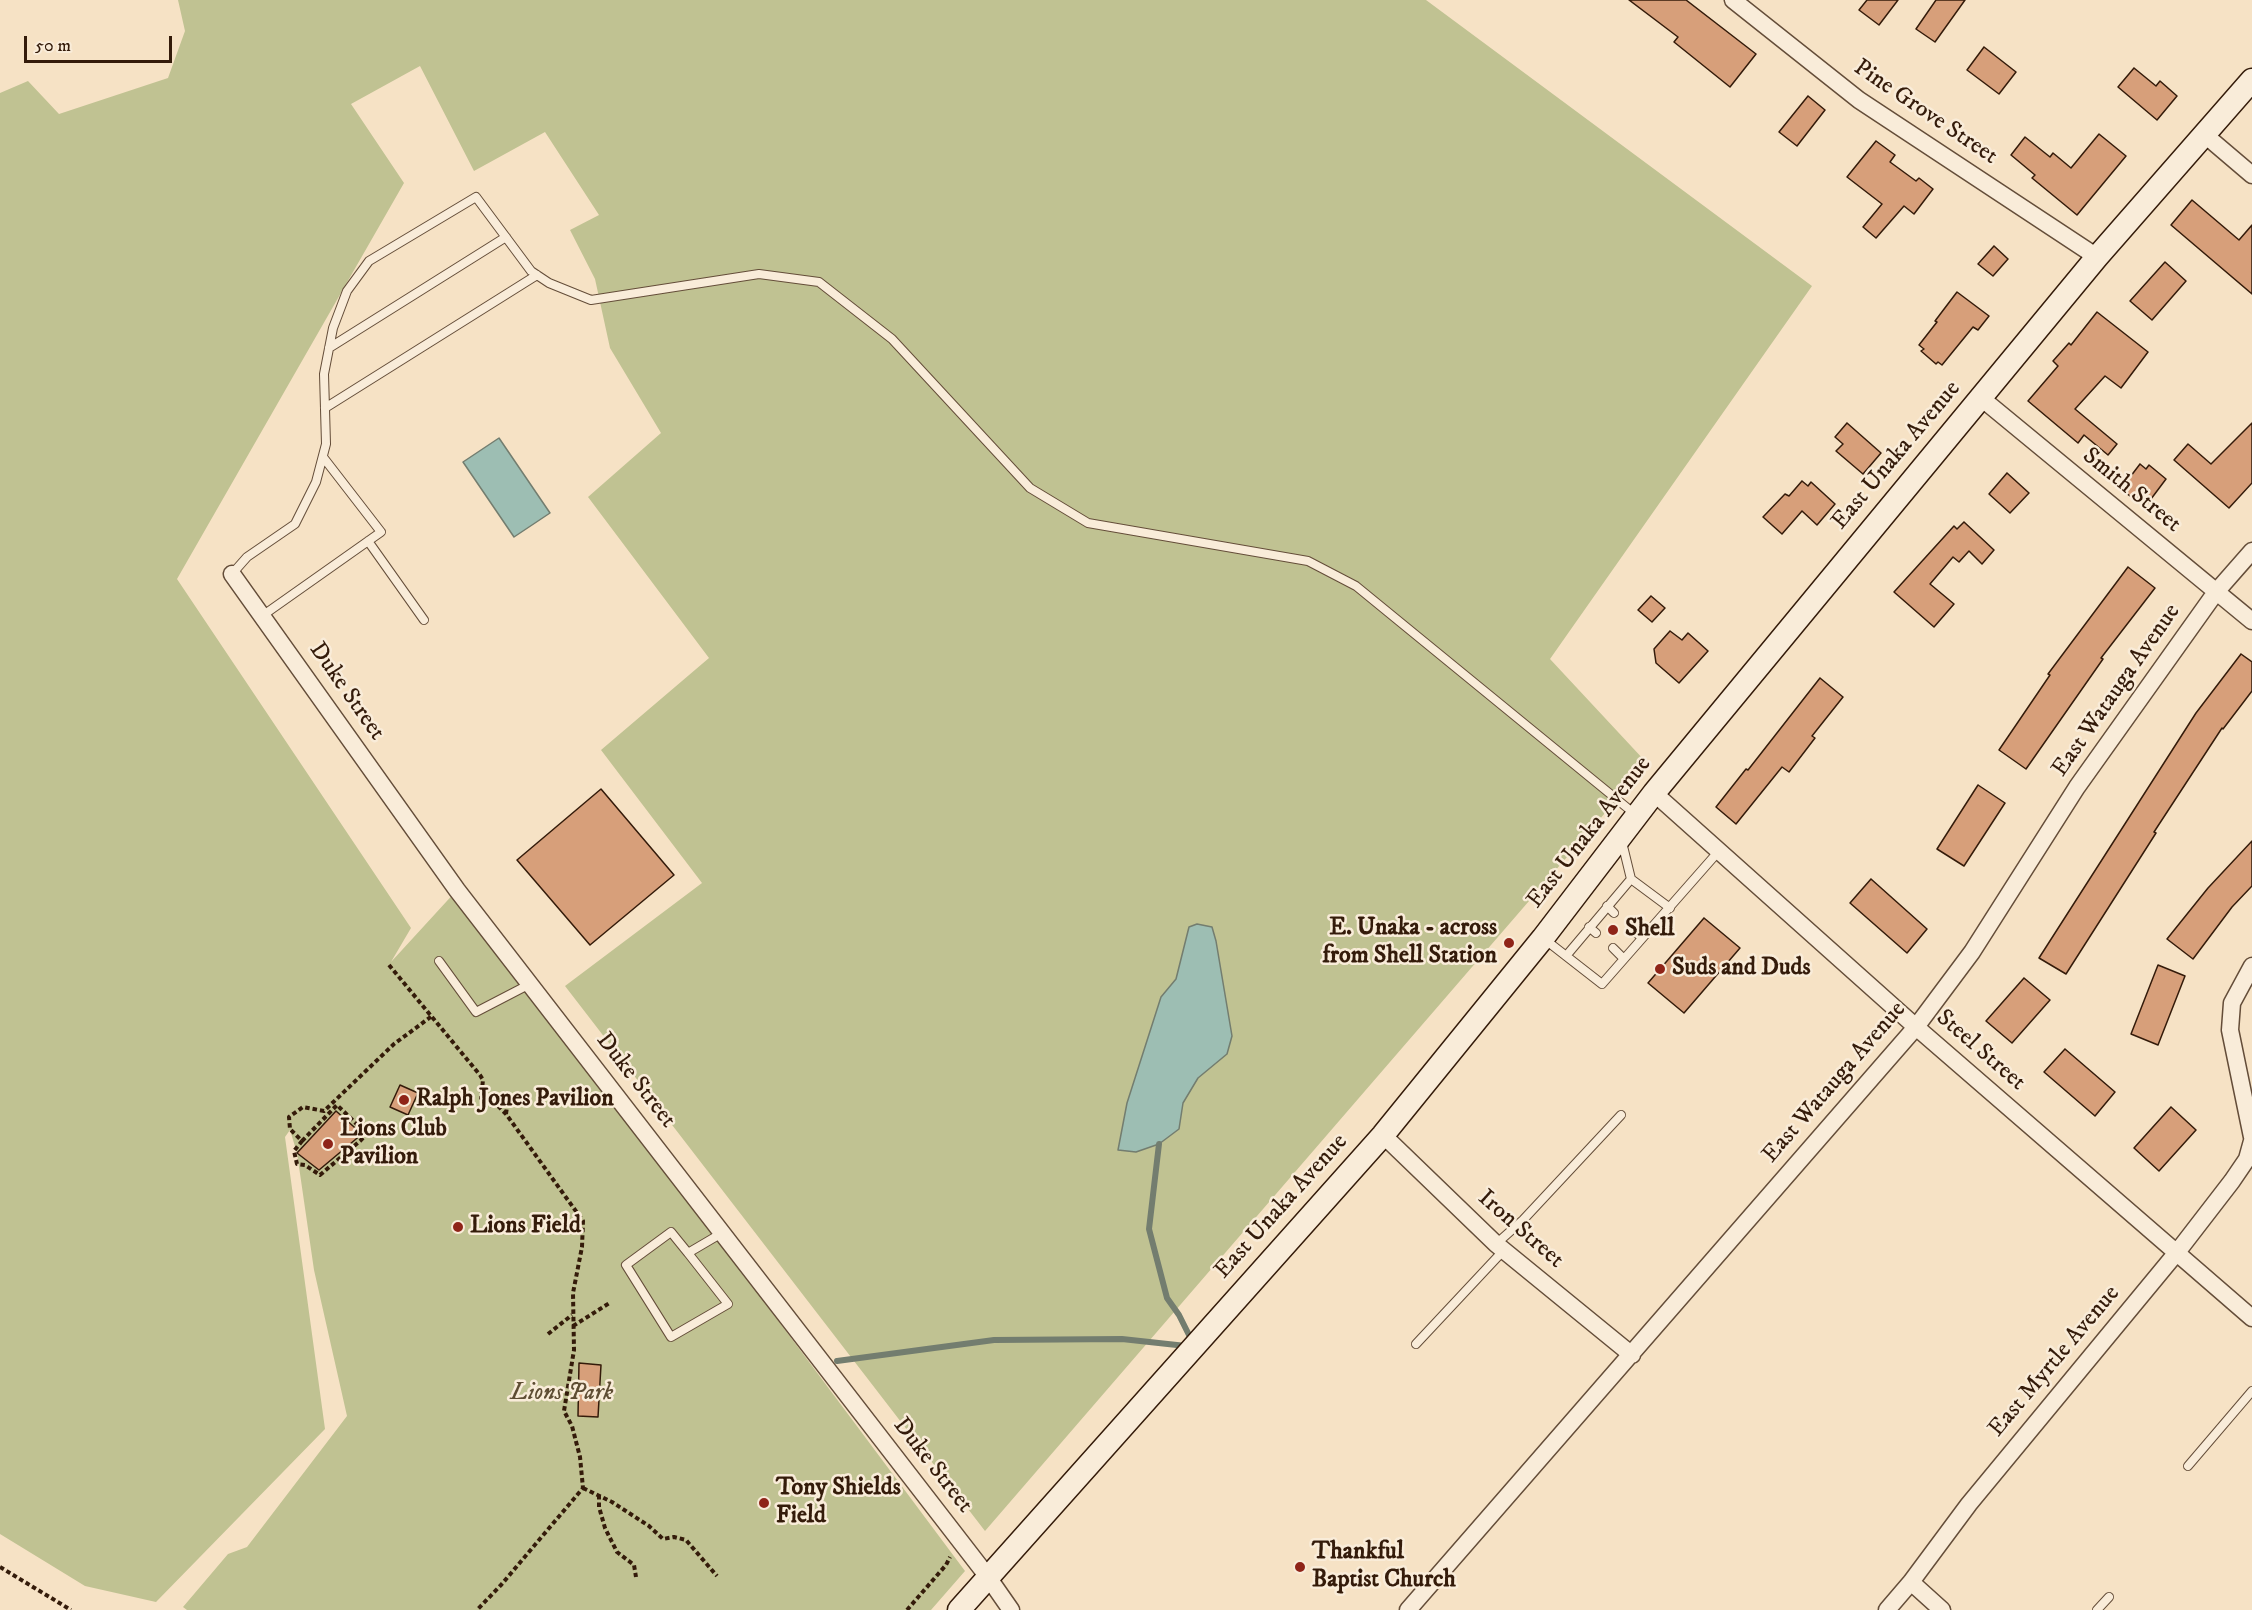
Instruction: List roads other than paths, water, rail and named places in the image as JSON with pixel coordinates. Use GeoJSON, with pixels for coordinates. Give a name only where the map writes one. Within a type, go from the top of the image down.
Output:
{"type":"FeatureCollection","features":[{"type":"Feature","properties":{"kind":"main road","name":"East Unaka Avenue"},"geometry":{"type":"LineString","coordinates":[[959,1610],[1383,1135],[1543,938],[1654,793],[1980,397],[2097,257],[2252,80]]}},
{"type":"Feature","properties":{"kind":"street","name":"Pine Grove Street"},"geometry":{"type":"LineString","coordinates":[[1733,0],[1859,100],[2097,257]]}},
{"type":"Feature","properties":{"kind":"street"},"geometry":{"type":"LineString","coordinates":[[2205,135],[2252,175]]}},
{"type":"Feature","properties":{"kind":"street","name":"Smith Street"},"geometry":{"type":"LineString","coordinates":[[1980,397],[2252,621]]}},
{"type":"Feature","properties":{"kind":"street","name":"East Watauga Avenue"},"geometry":{"type":"LineString","coordinates":[[1408,1610],[1916,1027],[1972,952],[2077,787],[2216,592],[2252,551]]}},
{"type":"Feature","properties":{"kind":"street","name":"Duke Street"},"geometry":{"type":"LineString","coordinates":[[232,574],[457,890],[988,1577],[1011,1610]]}},
{"type":"Feature","properties":{"kind":"street","name":"Steel Street"},"geometry":{"type":"LineString","coordinates":[[1654,793],[1916,1027],[2178,1251],[2252,1318]]}},
{"type":"Feature","properties":{"kind":"street","name":"East Myrtle Avenue"},"geometry":{"type":"LineString","coordinates":[[1887,1610],[1911,1582],[1969,1504],[2178,1251],[2247,1159],[2252,1139],[2230,1030],[2232,1003],[2252,966]]}},
{"type":"Feature","properties":{"kind":"street","name":"Iron Street"},"geometry":{"type":"LineString","coordinates":[[1383,1135],[1500,1247],[1632,1355]]}},
{"type":"Feature","properties":{"kind":"street"},"geometry":{"type":"LineString","coordinates":[[1911,1582],[1942,1610]]}},
{"type":"Feature","properties":{"kind":"lane"},"geometry":{"type":"LineString","coordinates":[[232,574],[247,557],[295,524],[316,482],[326,444],[324,374],[333,328],[347,291],[369,261],[476,197],[531,272],[549,283],[591,300],[759,274],[819,282],[892,339],[1030,488],[1088,523],[1308,561],[1356,586],[1636,816]]}},
{"type":"Feature","properties":{"kind":"lane"},"geometry":{"type":"LineString","coordinates":[[329,348],[506,237]]}},
{"type":"Feature","properties":{"kind":"lane"},"geometry":{"type":"LineString","coordinates":[[325,408],[537,275]]}},
{"type":"Feature","properties":{"kind":"lane"},"geometry":{"type":"LineString","coordinates":[[262,616],[381,532],[323,457]]}},
{"type":"Feature","properties":{"kind":"lane"},"geometry":{"type":"LineString","coordinates":[[368,541],[424,620]]}},
{"type":"Feature","properties":{"kind":"lane"},"geometry":{"type":"LineString","coordinates":[[1620,836],[1631,879],[1670,908]]}},
{"type":"Feature","properties":{"kind":"lane"},"geometry":{"type":"LineString","coordinates":[[1543,938],[1602,984],[1718,852]]}},
{"type":"Feature","properties":{"kind":"lane"},"geometry":{"type":"LineString","coordinates":[[1566,956],[1593,930],[1607,906],[1631,879]]}},
{"type":"Feature","properties":{"kind":"lane"},"geometry":{"type":"LineString","coordinates":[[1607,906],[1614,913]]}},
{"type":"Feature","properties":{"kind":"lane"},"geometry":{"type":"LineString","coordinates":[[1630,928],[1642,938]]}},
{"type":"Feature","properties":{"kind":"lane"},"geometry":{"type":"LineString","coordinates":[[1613,948],[1624,959]]}},
{"type":"Feature","properties":{"kind":"lane"},"geometry":{"type":"LineString","coordinates":[[438,961],[476,1011],[530,984]]}},
{"type":"Feature","properties":{"kind":"lane"},"geometry":{"type":"LineString","coordinates":[[1416,1344],[1523,1220],[1622,1115]]}},
{"type":"Feature","properties":{"kind":"lane"},"geometry":{"type":"LineString","coordinates":[[671,1232],[688,1253],[728,1304],[671,1337],[626,1265],[671,1232]]}},
{"type":"Feature","properties":{"kind":"lane"},"geometry":{"type":"LineString","coordinates":[[688,1253],[722,1233]]}},
{"type":"Feature","properties":{"kind":"lane"},"geometry":{"type":"LineString","coordinates":[[2188,1466],[2252,1391]]}},
{"type":"Feature","properties":{"kind":"lane"},"geometry":{"type":"LineString","coordinates":[[2097,1610],[2109,1597]]}},
{"type":"Feature","properties":{"kind":"water"},"geometry":{"type":"Polygon","coordinates":[[[499,438],[550,513],[514,537],[463,462],[499,438]]]}},
{"type":"Feature","properties":{"kind":"water"},"geometry":{"type":"Polygon","coordinates":[[[1197,924],[1212,927],[1216,941],[1232,1036],[1227,1054],[1198,1078],[1183,1103],[1179,1129],[1159,1144],[1136,1152],[1118,1150],[1127,1103],[1161,997],[1176,979],[1189,927],[1197,924]]]}},
{"type":"Feature","properties":{"kind":"waterway"},"geometry":{"type":"LineString","coordinates":[[1159,1144],[1149,1229],[1167,1298],[1179,1315],[1193,1343]]}},
{"type":"Feature","properties":{"kind":"waterway"},"geometry":{"type":"LineString","coordinates":[[837,1361],[994,1340],[1122,1339],[1186,1346]]}},
{"type":"Feature","properties":{"kind":"place","name":"Shell"},"geometry":{"type":"Point","coordinates":[1613,930]}},
{"type":"Feature","properties":{"kind":"place","name":"E. Unaka - across from Shell Station"},"geometry":{"type":"Point","coordinates":[1509,943]}},
{"type":"Feature","properties":{"kind":"place","name":"Suds and Duds"},"geometry":{"type":"Point","coordinates":[1660,969]}},
{"type":"Feature","properties":{"kind":"place","name":"Ralph Jones Pavilion"},"geometry":{"type":"Point","coordinates":[404,1100]}},
{"type":"Feature","properties":{"kind":"place","name":"Lions Club Pavilion"},"geometry":{"type":"Point","coordinates":[328,1144]}},
{"type":"Feature","properties":{"kind":"place","name":"Lions Field"},"geometry":{"type":"Point","coordinates":[458,1227]}},
{"type":"Feature","properties":{"kind":"place","name":"Tony Shields Field"},"geometry":{"type":"Point","coordinates":[764,1503]}},
{"type":"Feature","properties":{"kind":"place","name":"Thankful Baptist Church"},"geometry":{"type":"Point","coordinates":[1300,1567]}},
{"type":"Feature","properties":{"kind":"park label","name":"Lions Park"},"geometry":{"type":"Point","coordinates":[562,1394]}}]}
